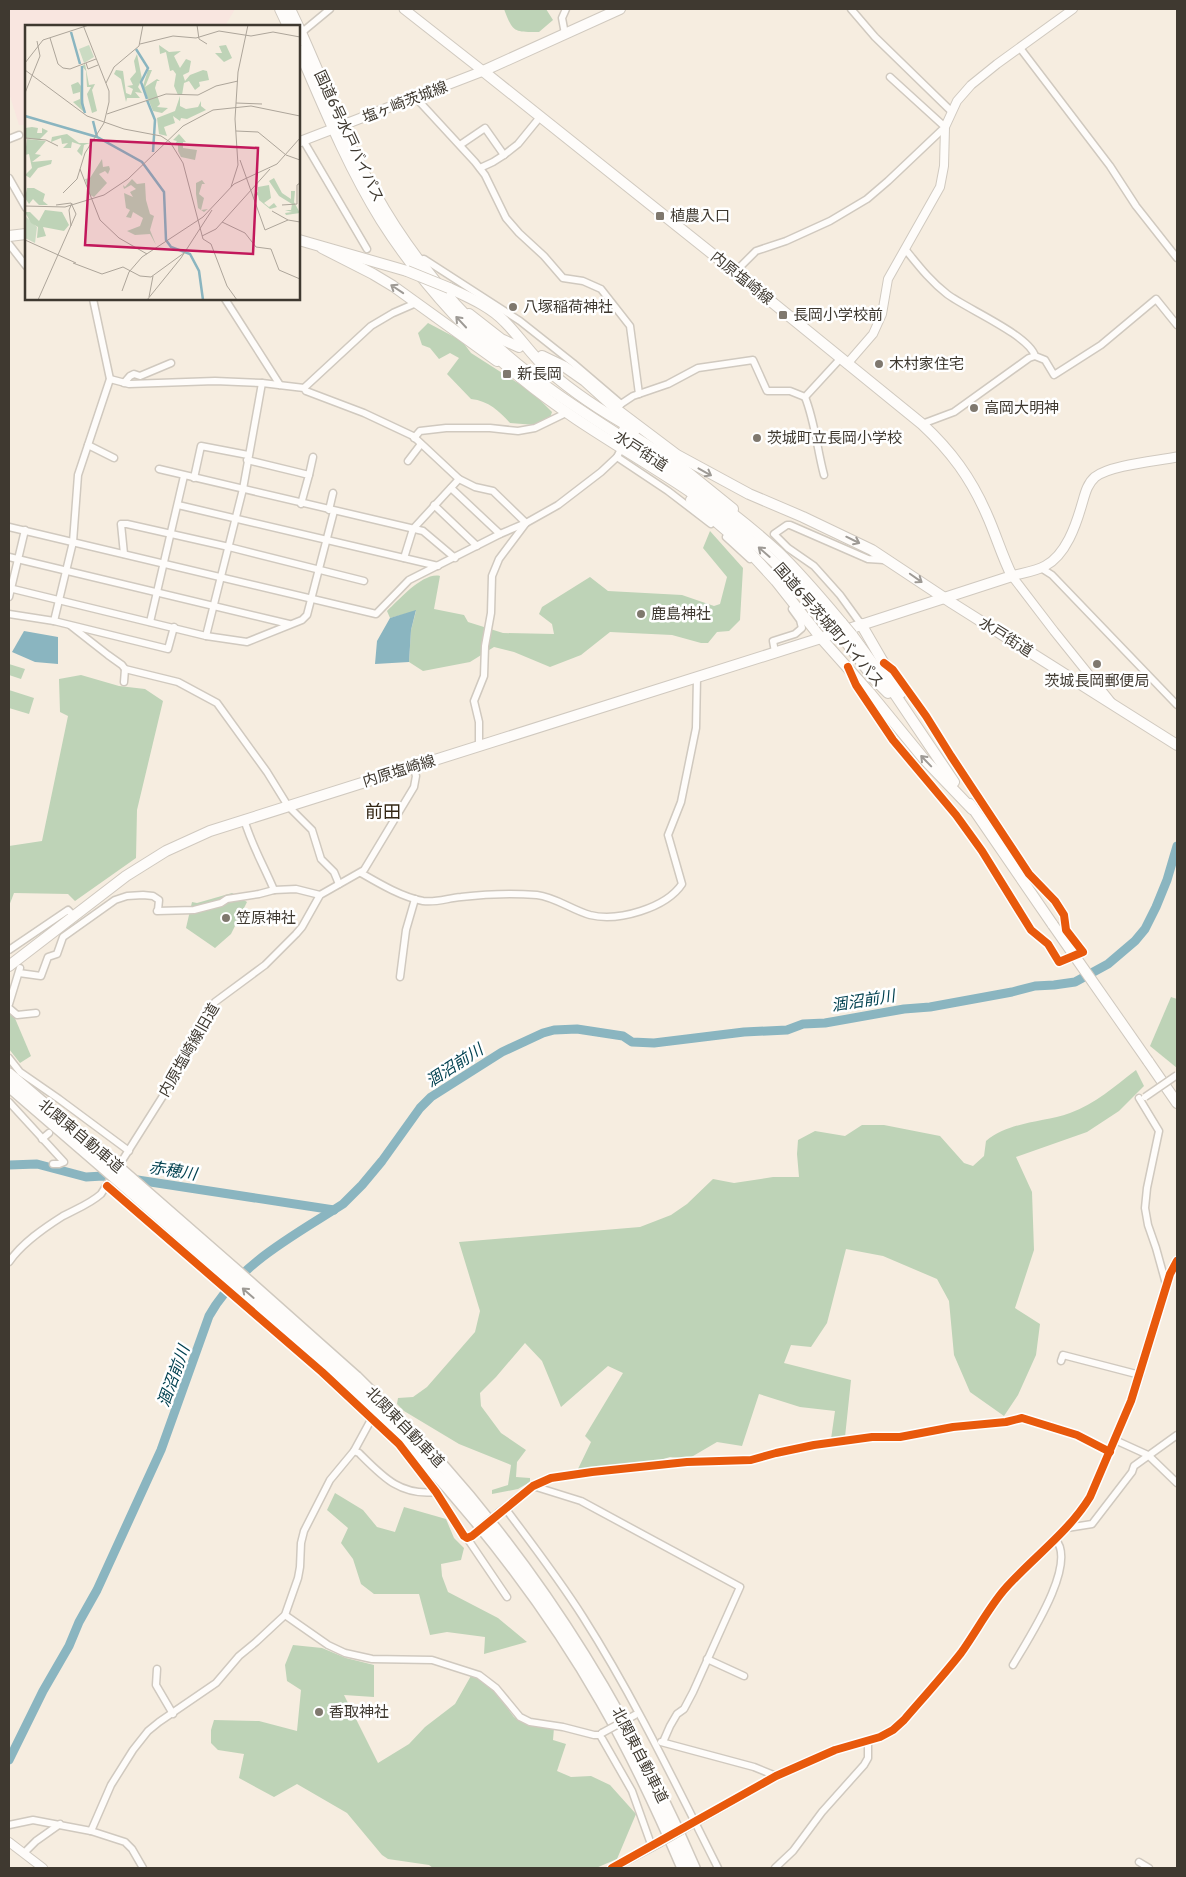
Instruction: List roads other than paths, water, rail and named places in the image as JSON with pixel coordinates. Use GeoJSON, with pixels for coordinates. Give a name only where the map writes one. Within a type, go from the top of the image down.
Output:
{"type":"FeatureCollection","features":[{"type":"Feature","properties":{"kind":"highway","name":"北関東自動車道"},"geometry":{"type":"LineString","coordinates":[[9,1074],[108,1165],[353,1380],[440,1463],[506,1542],[579,1647],[640,1753],[694,1868]]}},
{"type":"Feature","properties":{"kind":"highway","name":"北関東自動車道"},"geometry":{"type":"LineString","coordinates":[[9,1086],[108,1165]]}},
{"type":"Feature","properties":{"kind":"highway","name":"北関東自動車道"},"geometry":{"type":"LineString","coordinates":[[353,1380],[433,1469],[498,1547],[572,1651],[621,1735],[661,1817],[683,1868]]}},
{"type":"Feature","properties":{"kind":"highway"},"geometry":{"type":"LineString","coordinates":[[621,1735],[660,1827],[674,1868]]}},
{"type":"Feature","properties":{"kind":"highway"},"geometry":{"type":"LineString","coordinates":[[640,1753],[674,1812],[701,1868]]}},
{"type":"Feature","properties":{"kind":"main road"},"geometry":{"type":"LineString","coordinates":[[280,9],[288,25]]}},
{"type":"Feature","properties":{"kind":"main road","name":"国道6号水戸バイパス"},"geometry":{"type":"LineString","coordinates":[[290,9],[297,25]]}},
{"type":"Feature","properties":{"kind":"main road"},"geometry":{"type":"LineString","coordinates":[[404,9],[483,72],[620,9]]}},
{"type":"Feature","properties":{"kind":"main road","name":"国道6号水戸バイパス"},"geometry":{"type":"LineString","coordinates":[[300,32],[337,128],[389,218],[419,260],[453,300],[524,375]]}},
{"type":"Feature","properties":{"kind":"main road","name":"国道6号水戸バイパス"},"geometry":{"type":"LineString","coordinates":[[300,52],[375,210],[409,260],[464,326],[524,375]]}},
{"type":"Feature","properties":{"kind":"main road","name":"塩ヶ崎茨城線"},"geometry":{"type":"LineString","coordinates":[[301,141],[483,72]]}},
{"type":"Feature","properties":{"kind":"main road","name":"内原塩崎線"},"geometry":{"type":"LineString","coordinates":[[483,72],[735,272],[922,424],[948,449],[970,482],[987,516],[1012,576]]}},
{"type":"Feature","properties":{"kind":"main road"},"geometry":{"type":"LineString","coordinates":[[9,236],[25,234]]}},
{"type":"Feature","properties":{"kind":"main road"},"geometry":{"type":"LineString","coordinates":[[300,240],[322,248],[373,274],[524,375]]}},
{"type":"Feature","properties":{"kind":"main road"},"geometry":{"type":"LineString","coordinates":[[322,248],[336,250],[407,271],[472,299],[497,315],[547,369],[605,417],[681,467],[707,487],[743,517],[777,552]]}},
{"type":"Feature","properties":{"kind":"main road"},"geometry":{"type":"LineString","coordinates":[[453,300],[492,333],[519,347]]}},
{"type":"Feature","properties":{"kind":"main road"},"geometry":{"type":"LineString","coordinates":[[542,356],[565,367],[585,381],[664,446]]}},
{"type":"Feature","properties":{"kind":"main road","name":"水戸街道"},"geometry":{"type":"LineString","coordinates":[[524,375],[619,453],[656,470]]}},
{"type":"Feature","properties":{"kind":"main road","name":"水戸街道"},"geometry":{"type":"LineString","coordinates":[[524,375],[707,495],[777,552]]}},
{"type":"Feature","properties":{"kind":"main road"},"geometry":{"type":"LineString","coordinates":[[593,406],[664,446]]}},
{"type":"Feature","properties":{"kind":"main road","name":"水戸街道"},"geometry":{"type":"LineString","coordinates":[[664,446],[693,465],[728,484],[839,533],[889,560],[943,597],[1093,686],[1115,706],[1177,743]]}},
{"type":"Feature","properties":{"kind":"main road"},"geometry":{"type":"LineString","coordinates":[[821,638],[943,597],[1041,568],[1052,561],[1064,547],[1079,514],[1086,489],[1094,477],[1108,470],[1177,457]]}},
{"type":"Feature","properties":{"kind":"main road"},"geometry":{"type":"LineString","coordinates":[[656,470],[743,545],[776,581],[821,638],[848,667],[924,759],[972,809]]}},
{"type":"Feature","properties":{"kind":"main road","name":"国道6号茨城町バイパス"},"geometry":{"type":"LineString","coordinates":[[656,470],[714,509],[761,549],[837,624]]}},
{"type":"Feature","properties":{"kind":"main road","name":"国道6号茨城町バイパス"},"geometry":{"type":"LineString","coordinates":[[777,552],[801,576],[847,637],[875,680],[904,710],[1177,1103]]}},
{"type":"Feature","properties":{"kind":"main road"},"geometry":{"type":"LineString","coordinates":[[861,624],[972,809]]}},
{"type":"Feature","properties":{"kind":"main road","name":"内原塩崎線"},"geometry":{"type":"LineString","coordinates":[[10,957],[74,916],[126,876],[166,851],[210,831],[821,638]]}},
{"type":"Feature","properties":{"kind":"main road","name":"国道6号茨城町バイパス"},"geometry":{"type":"LineString","coordinates":[[1167,1088],[1177,1108]]}},
{"type":"Feature","properties":{"kind":"street"},"geometry":{"type":"LineString","coordinates":[[300,28],[330,9]]}},
{"type":"Feature","properties":{"kind":"street"},"geometry":{"type":"LineString","coordinates":[[565,34],[562,18],[566,9]]}},
{"type":"Feature","properties":{"kind":"street"},"geometry":{"type":"LineString","coordinates":[[851,9],[875,38],[951,111]]}},
{"type":"Feature","properties":{"kind":"street"},"geometry":{"type":"LineString","coordinates":[[805,397],[873,334],[882,314],[888,279],[940,187],[944,166],[945,127],[956,101],[971,85],[1073,9]]}},
{"type":"Feature","properties":{"kind":"street"},"geometry":{"type":"LineString","coordinates":[[1020,48],[1110,166],[1140,212],[1177,258]]}},
{"type":"Feature","properties":{"kind":"street"},"geometry":{"type":"LineString","coordinates":[[890,77],[945,127]]}},
{"type":"Feature","properties":{"kind":"street"},"geometry":{"type":"LineString","coordinates":[[416,98],[480,168],[503,213],[519,232],[563,278],[583,281],[601,289],[630,326],[639,394]]}},
{"type":"Feature","properties":{"kind":"street"},"geometry":{"type":"LineString","coordinates":[[480,168],[518,144],[540,117]]}},
{"type":"Feature","properties":{"kind":"street"},"geometry":{"type":"LineString","coordinates":[[735,272],[756,251],[786,241],[830,221],[866,199],[888,182],[945,127]]}},
{"type":"Feature","properties":{"kind":"street"},"geometry":{"type":"LineString","coordinates":[[460,145],[486,128],[504,154]]}},
{"type":"Feature","properties":{"kind":"street"},"geometry":{"type":"LineString","coordinates":[[9,139],[19,135]]}},
{"type":"Feature","properties":{"kind":"street"},"geometry":{"type":"LineString","coordinates":[[301,141],[367,249]]}},
{"type":"Feature","properties":{"kind":"street"},"geometry":{"type":"LineString","coordinates":[[9,178],[25,206]]}},
{"type":"Feature","properties":{"kind":"street"},"geometry":{"type":"LineString","coordinates":[[9,244],[25,265]]}},
{"type":"Feature","properties":{"kind":"street"},"geometry":{"type":"LineString","coordinates":[[904,249],[937,286],[956,301],[977,310],[1027,344],[1036,356],[1044,360],[1054,375],[1100,345],[1156,299],[1177,324]]}},
{"type":"Feature","properties":{"kind":"street"},"geometry":{"type":"LineString","coordinates":[[419,260],[424,259],[520,321],[573,363],[618,407],[639,394],[668,384],[698,368],[753,360],[767,391],[790,391],[805,397],[812,415],[818,453],[824,475]]}},
{"type":"Feature","properties":{"kind":"street"},"geometry":{"type":"LineString","coordinates":[[54,621],[73,542],[77,481],[110,379],[93,300]]}},
{"type":"Feature","properties":{"kind":"street"},"geometry":{"type":"LineString","coordinates":[[226,300],[280,385]]}},
{"type":"Feature","properties":{"kind":"street"},"geometry":{"type":"LineString","coordinates":[[304,388],[371,326],[393,313],[416,303]]}},
{"type":"Feature","properties":{"kind":"street"},"geometry":{"type":"LineString","coordinates":[[922,424],[954,412],[1029,358],[1036,356]]}},
{"type":"Feature","properties":{"kind":"street"},"geometry":{"type":"LineString","coordinates":[[124,383],[134,374],[140,376],[171,363]]}},
{"type":"Feature","properties":{"kind":"street"},"geometry":{"type":"LineString","coordinates":[[110,379],[129,384],[184,384],[214,381],[262,383],[304,388],[306,391],[364,413],[414,438],[459,479],[475,487],[493,491],[526,523]]}},
{"type":"Feature","properties":{"kind":"street"},"geometry":{"type":"LineString","coordinates":[[206,636],[243,489],[247,458],[262,383]]}},
{"type":"Feature","properties":{"kind":"street"},"geometry":{"type":"LineString","coordinates":[[414,438],[420,431],[446,428],[490,428],[518,431],[535,428],[568,412]]}},
{"type":"Feature","properties":{"kind":"street"},"geometry":{"type":"LineString","coordinates":[[408,462],[421,444]]}},
{"type":"Feature","properties":{"kind":"street"},"geometry":{"type":"LineString","coordinates":[[88,445],[114,458]]}},
{"type":"Feature","properties":{"kind":"street"},"geometry":{"type":"LineString","coordinates":[[194,478],[201,446],[309,475]]}},
{"type":"Feature","properties":{"kind":"street"},"geometry":{"type":"LineString","coordinates":[[9,527],[376,614],[409,580],[526,523],[558,505],[584,487],[619,453],[707,520],[744,553],[776,588],[800,620],[802,628],[795,634],[773,641],[775,652]]}},
{"type":"Feature","properties":{"kind":"street"},"geometry":{"type":"LineString","coordinates":[[301,504],[314,457]]}},
{"type":"Feature","properties":{"kind":"street"},"geometry":{"type":"LineString","coordinates":[[159,469],[301,504],[423,531],[455,558]]}},
{"type":"Feature","properties":{"kind":"street"},"geometry":{"type":"LineString","coordinates":[[150,622],[184,476]]}},
{"type":"Feature","properties":{"kind":"street"},"geometry":{"type":"LineString","coordinates":[[404,558],[413,529],[459,479]]}},
{"type":"Feature","properties":{"kind":"street"},"geometry":{"type":"LineString","coordinates":[[451,488],[500,534]]}},
{"type":"Feature","properties":{"kind":"street"},"geometry":{"type":"LineString","coordinates":[[10,588],[206,636],[247,642],[302,620],[308,615],[326,540],[333,492]]}},
{"type":"Feature","properties":{"kind":"street"},"geometry":{"type":"LineString","coordinates":[[178,505],[438,566]]}},
{"type":"Feature","properties":{"kind":"street"},"geometry":{"type":"LineString","coordinates":[[434,505],[477,546]]}},
{"type":"Feature","properties":{"kind":"street"},"geometry":{"type":"LineString","coordinates":[[479,746],[478,722],[474,701],[484,676],[485,646],[491,613],[492,576],[499,559],[526,523]]}},
{"type":"Feature","properties":{"kind":"street"},"geometry":{"type":"LineString","coordinates":[[124,554],[121,524],[229,547],[364,581]]}},
{"type":"Feature","properties":{"kind":"street"},"geometry":{"type":"LineString","coordinates":[[861,624],[840,595],[814,566],[788,548],[774,534],[790,525],[868,559],[889,560]]}},
{"type":"Feature","properties":{"kind":"street"},"geometry":{"type":"LineString","coordinates":[[9,597],[25,530]]}},
{"type":"Feature","properties":{"kind":"street"},"geometry":{"type":"LineString","coordinates":[[9,557],[290,624]]}},
{"type":"Feature","properties":{"kind":"street"},"geometry":{"type":"LineString","coordinates":[[1041,568],[1052,576],[1177,705]]}},
{"type":"Feature","properties":{"kind":"street"},"geometry":{"type":"LineString","coordinates":[[1012,576],[1093,686]]}},
{"type":"Feature","properties":{"kind":"street"},"geometry":{"type":"LineString","coordinates":[[9,614],[54,621],[168,649],[174,627]]}},
{"type":"Feature","properties":{"kind":"street"},"geometry":{"type":"LineString","coordinates":[[71,626],[125,668],[178,682],[217,702],[267,772],[288,806],[312,830],[321,859],[334,872],[339,884]]}},
{"type":"Feature","properties":{"kind":"street"},"geometry":{"type":"LineString","coordinates":[[848,667],[856,684],[893,740],[956,815],[982,851],[1031,930],[1048,944],[1059,962],[1083,952],[1066,930],[1064,915],[1029,874],[926,716],[893,670],[884,663]]}},
{"type":"Feature","properties":{"kind":"street"},"geometry":{"type":"LineString","coordinates":[[124,682],[125,668]]}},
{"type":"Feature","properties":{"kind":"street"},"geometry":{"type":"LineString","coordinates":[[361,873],[403,895],[416,899],[438,901],[496,894],[537,895],[546,896],[589,914],[607,918],[636,912],[671,896],[682,884],[668,835],[681,802],[696,728],[697,677]]}},
{"type":"Feature","properties":{"kind":"street"},"geometry":{"type":"LineString","coordinates":[[9,1004],[19,970],[41,976],[48,957],[57,954],[63,937],[115,900],[133,895],[153,896],[158,899],[158,910],[186,911],[221,903],[227,899],[274,890],[296,888],[320,895],[361,873],[414,787],[416,776],[413,766]]}},
{"type":"Feature","properties":{"kind":"street"},"geometry":{"type":"LineString","coordinates":[[244,819],[251,842],[264,864],[274,890]]}},
{"type":"Feature","properties":{"kind":"street","name":"内原塩崎線旧道"},"geometry":{"type":"LineString","coordinates":[[9,1262],[14,1254],[28,1241],[63,1217],[96,1198],[107,1186],[175,1077],[215,1002],[265,965],[296,934],[320,895]]}},
{"type":"Feature","properties":{"kind":"street"},"geometry":{"type":"LineString","coordinates":[[400,978],[406,930],[416,899]]}},
{"type":"Feature","properties":{"kind":"street"},"geometry":{"type":"LineString","coordinates":[[10,957],[68,910],[74,916]]}},
{"type":"Feature","properties":{"kind":"street"},"geometry":{"type":"LineString","coordinates":[[9,1008],[16,1015],[36,1013]]}},
{"type":"Feature","properties":{"kind":"street"},"geometry":{"type":"LineString","coordinates":[[9,1058],[20,1072],[129,1151]]}},
{"type":"Feature","properties":{"kind":"street"},"geometry":{"type":"LineString","coordinates":[[1166,1284],[1148,1225],[1145,1208],[1147,1188],[1159,1131],[1141,1098],[1177,1075]]}},
{"type":"Feature","properties":{"kind":"street"},"geometry":{"type":"LineString","coordinates":[[9,1102],[64,1162],[53,1164]]}},
{"type":"Feature","properties":{"kind":"street"},"geometry":{"type":"LineString","coordinates":[[66,1115],[71,1108]]}},
{"type":"Feature","properties":{"kind":"street"},"geometry":{"type":"LineString","coordinates":[[42,1139],[49,1133]]}},
{"type":"Feature","properties":{"kind":"street"},"geometry":{"type":"LineString","coordinates":[[107,1186],[241,1301],[400,1444],[436,1492],[464,1536],[469,1537],[507,1597]]}},
{"type":"Feature","properties":{"kind":"street"},"geometry":{"type":"LineString","coordinates":[[148,1188],[233,1261]]}},
{"type":"Feature","properties":{"kind":"street"},"geometry":{"type":"LineString","coordinates":[[144,1218],[161,1199]]}},
{"type":"Feature","properties":{"kind":"street"},"geometry":{"type":"LineString","coordinates":[[612,1868],[776,1776],[836,1750],[868,1742],[886,1734],[904,1720],[955,1660],[1002,1593],[1067,1528],[1090,1497],[1131,1401],[1166,1284],[1177,1262]]}},
{"type":"Feature","properties":{"kind":"street"},"geometry":{"type":"LineString","coordinates":[[1061,1362],[1062,1355],[1140,1375]]}},
{"type":"Feature","properties":{"kind":"street"},"geometry":{"type":"LineString","coordinates":[[91,1831],[111,1785],[133,1750],[148,1731],[216,1683],[239,1656],[285,1615],[298,1578],[304,1531],[330,1480],[354,1451],[372,1418]]}},
{"type":"Feature","properties":{"kind":"street"},"geometry":{"type":"LineString","coordinates":[[469,1537],[532,1486],[551,1478],[592,1472],[679,1463],[744,1461],[821,1444],[872,1437],[900,1437],[953,1427],[1006,1422],[1022,1418],[1072,1433],[1110,1452]]}},
{"type":"Feature","properties":{"kind":"street"},"geometry":{"type":"LineString","coordinates":[[1067,1528],[1092,1524],[1132,1472],[1134,1466],[1177,1435]]}},
{"type":"Feature","properties":{"kind":"street"},"geometry":{"type":"LineString","coordinates":[[1115,1440],[1148,1455],[1176,1481]]}},
{"type":"Feature","properties":{"kind":"street"},"geometry":{"type":"LineString","coordinates":[[354,1451],[360,1453],[390,1482],[407,1490],[421,1493],[436,1492]]}},
{"type":"Feature","properties":{"kind":"street"},"geometry":{"type":"LineString","coordinates":[[532,1486],[581,1502],[740,1587],[693,1692],[684,1708],[677,1714],[670,1726],[664,1742]]}},
{"type":"Feature","properties":{"kind":"street"},"geometry":{"type":"LineString","coordinates":[[502,1511],[543,1558],[582,1616],[619,1677],[718,1868]]}},
{"type":"Feature","properties":{"kind":"street"},"geometry":{"type":"LineString","coordinates":[[1013,1665],[1043,1613],[1059,1578],[1060,1552],[1059,1543],[1055,1539]]}},
{"type":"Feature","properties":{"kind":"street"},"geometry":{"type":"LineString","coordinates":[[285,1615],[328,1645],[345,1652],[372,1659],[432,1660],[479,1675],[496,1688],[516,1713],[525,1720],[601,1734],[637,1714]]}},
{"type":"Feature","properties":{"kind":"street"},"geometry":{"type":"LineString","coordinates":[[707,1659],[744,1676]]}},
{"type":"Feature","properties":{"kind":"street"},"geometry":{"type":"LineString","coordinates":[[157,1669],[156,1686],[173,1714]]}},
{"type":"Feature","properties":{"kind":"street"},"geometry":{"type":"LineString","coordinates":[[601,1734],[632,1791],[655,1845]]}},
{"type":"Feature","properties":{"kind":"street"},"geometry":{"type":"LineString","coordinates":[[654,1742],[664,1742],[754,1766],[776,1776]]}},
{"type":"Feature","properties":{"kind":"street"},"geometry":{"type":"LineString","coordinates":[[775,1868],[793,1851],[822,1812],[864,1765],[868,1758],[868,1742]]}},
{"type":"Feature","properties":{"kind":"street"},"geometry":{"type":"LineString","coordinates":[[9,1826],[33,1820],[91,1831],[125,1842],[132,1849],[143,1868]]}},
{"type":"Feature","properties":{"kind":"street"},"geometry":{"type":"LineString","coordinates":[[24,1854],[36,1841],[60,1824]]}},
{"type":"Feature","properties":{"kind":"street"},"geometry":{"type":"LineString","coordinates":[[9,1842],[43,1868]]}},
{"type":"Feature","properties":{"kind":"street"},"geometry":{"type":"LineString","coordinates":[[1139,1862],[1149,1868]]}},
{"type":"Feature","properties":{"kind":"water"},"geometry":{"type":"Polygon","coordinates":[[[416,610],[411,630],[409,662],[375,664],[377,641],[390,618],[416,610]]]}},
{"type":"Feature","properties":{"kind":"water"},"geometry":{"type":"Polygon","coordinates":[[[24,631],[58,637],[58,664],[35,662],[12,652],[24,631]]]}},
{"type":"Feature","properties":{"kind":"waterway","name":"涸沼前川"},"geometry":{"type":"LineString","coordinates":[[9,1760],[43,1691],[69,1646],[79,1622],[97,1590],[161,1450],[209,1316],[235,1281],[251,1266],[287,1239],[343,1204],[382,1161],[420,1108],[431,1097],[502,1052],[543,1033],[554,1030],[577,1029],[623,1036],[632,1042],[654,1043],[744,1032],[787,1030],[803,1024],[825,1023],[904,1009],[930,1007],[1035,986],[1075,982],[1108,964],[1135,941],[1145,929],[1167,880],[1177,846]]}},
{"type":"Feature","properties":{"kind":"waterway","name":"赤穂川"},"geometry":{"type":"LineString","coordinates":[[9,1165],[37,1164],[86,1177],[116,1177]]}},
{"type":"Feature","properties":{"kind":"waterway","name":"赤穂川"},"geometry":{"type":"LineString","coordinates":[[131,1179],[334,1210]]}},
{"type":"Feature","properties":{"kind":"place","name":"植農入口"},"geometry":{"type":"Point","coordinates":[660,216]}},
{"type":"Feature","properties":{"kind":"place","name":"八塚稲荷神社"},"geometry":{"type":"Point","coordinates":[513,307]}},
{"type":"Feature","properties":{"kind":"place","name":"長岡小学校前"},"geometry":{"type":"Point","coordinates":[783,315]}},
{"type":"Feature","properties":{"kind":"place","name":"木村家住宅"},"geometry":{"type":"Point","coordinates":[879,364]}},
{"type":"Feature","properties":{"kind":"place","name":"新長岡"},"geometry":{"type":"Point","coordinates":[507,374]}},
{"type":"Feature","properties":{"kind":"place","name":"高岡大明神"},"geometry":{"type":"Point","coordinates":[974,408]}},
{"type":"Feature","properties":{"kind":"place","name":"茨城町立長岡小学校"},"geometry":{"type":"Point","coordinates":[757,438]}},
{"type":"Feature","properties":{"kind":"place","name":"鹿島神社"},"geometry":{"type":"Point","coordinates":[641,614]}},
{"type":"Feature","properties":{"kind":"place","name":"茨城長岡郵便局"},"geometry":{"type":"Point","coordinates":[1097,664]}},
{"type":"Feature","properties":{"kind":"place","name":"笠原神社"},"geometry":{"type":"Point","coordinates":[226,918]}},
{"type":"Feature","properties":{"kind":"place","name":"香取神社"},"geometry":{"type":"Point","coordinates":[319,1712]}},
{"type":"Feature","properties":{"kind":"district","name":"前田"},"geometry":{"type":"Point","coordinates":[383,812]}}]}
